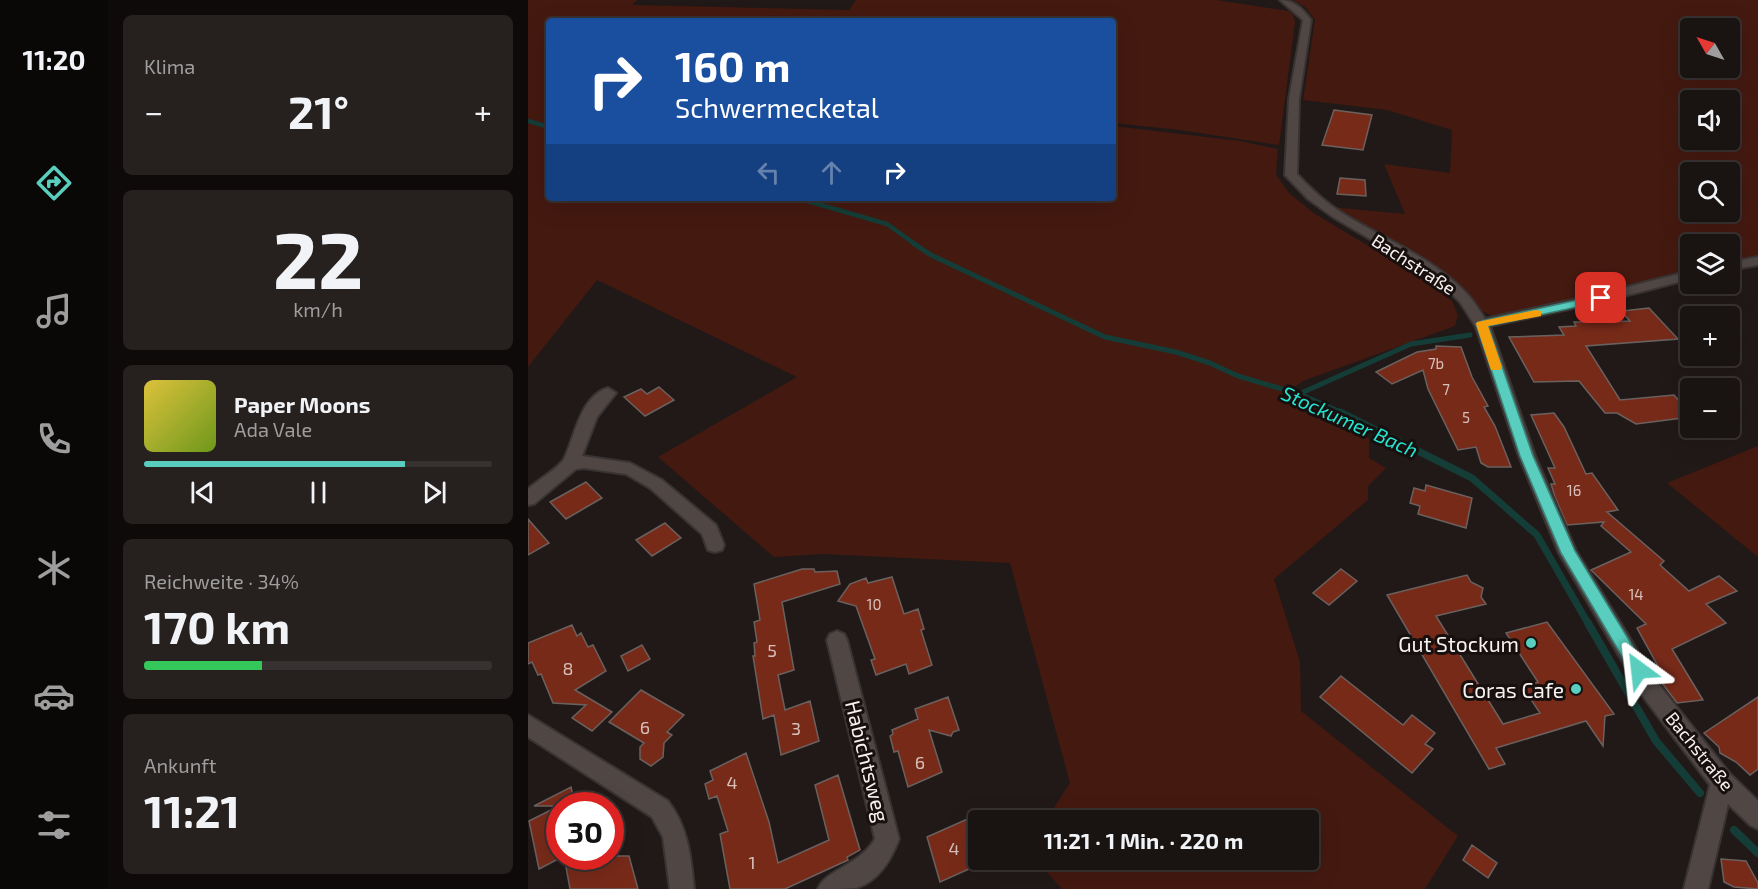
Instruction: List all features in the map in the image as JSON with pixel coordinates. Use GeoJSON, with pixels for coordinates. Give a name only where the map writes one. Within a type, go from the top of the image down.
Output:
{"type":"FeatureCollection","features":[{"type":"Feature","properties":{"kind":"street","name":"Bachstraße"},"geometry":{"type":"LineString","coordinates":[[1284,0],[1300,10],[1307,20],[1294,99],[1291,176],[1322,206],[1444,280],[1473,307],[1482,324],[1527,456],[1568,553],[1649,688],[1722,782],[1758,817]]}},
{"type":"Feature","properties":{"kind":"street"},"geometry":{"type":"LineString","coordinates":[[1740,264],[1758,261]]}},
{"type":"Feature","properties":{"kind":"street"},"geometry":{"type":"LineString","coordinates":[[1482,324],[1601,298],[1680,278]]}},
{"type":"Feature","properties":{"kind":"street"},"geometry":{"type":"LineString","coordinates":[[571,464],[583,426],[608,393]]}},
{"type":"Feature","properties":{"kind":"street"},"geometry":{"type":"LineString","coordinates":[[528,499],[571,464],[584,462],[630,469],[656,484],[710,530],[716,545]]}},
{"type":"Feature","properties":{"kind":"street","name":"Habichtsweg"},"geometry":{"type":"LineString","coordinates":[[830,889],[876,861],[887,839],[837,640]]}},
{"type":"Feature","properties":{"kind":"street"},"geometry":{"type":"LineString","coordinates":[[528,725],[660,809],[670,821],[674,831],[682,889]]}},
{"type":"Feature","properties":{"kind":"street"},"geometry":{"type":"LineString","coordinates":[[1696,889],[1722,782]]}},
{"type":"Feature","properties":{"kind":"shaded area"},"geometry":{"type":"Polygon","coordinates":[[[528,0],[637,0],[632,5],[849,10],[856,0],[1216,0],[1289,11],[1295,22],[1279,145],[1180,130],[1116,123],[1116,18],[546,18],[546,201],[1116,201],[1116,126],[1240,141],[1278,149],[1276,175],[1290,194],[1315,214],[1414,273],[1452,301],[1458,315],[1455,326],[1303,381],[1293,388],[1369,439],[1369,458],[1386,468],[1368,486],[1368,500],[1274,579],[1300,662],[1301,711],[1458,836],[1425,889],[1062,889],[1045,870],[1319,870],[1319,810],[1052,810],[1070,783],[1010,563],[823,554],[774,557],[658,457],[797,377],[597,280],[528,367],[528,0]]]}},
{"type":"Feature","properties":{"kind":"shaded area"},"geometry":{"type":"Polygon","coordinates":[[[1293,0],[1758,0],[1758,259],[1740,262],[1740,234],[1680,234],[1680,275],[1503,317],[1492,316],[1482,311],[1449,278],[1331,207],[1405,214],[1384,164],[1450,173],[1452,130],[1387,110],[1303,100],[1315,20],[1305,7],[1293,0]]]}},
{"type":"Feature","properties":{"kind":"shaded area"},"geometry":{"type":"Polygon","coordinates":[[[1758,446],[1758,557],[1667,483],[1758,446]]]}},
{"type":"Feature","properties":{"kind":"building"},"geometry":{"type":"Polygon","coordinates":[[[1334,110],[1372,115],[1363,150],[1322,145],[1334,110]]]}},
{"type":"Feature","properties":{"kind":"building"},"geometry":{"type":"Polygon","coordinates":[[[1340,178],[1365,180],[1366,196],[1337,194],[1340,178]]]}},
{"type":"Feature","properties":{"kind":"building"},"geometry":{"type":"Polygon","coordinates":[[[1649,308],[1678,339],[1586,346],[1620,400],[1674,395],[1680,402],[1680,418],[1636,424],[1617,413],[1605,413],[1579,381],[1534,382],[1509,337],[1564,335],[1559,327],[1576,326],[1574,322],[1630,321],[1621,311],[1649,308]]]}},
{"type":"Feature","properties":{"kind":"building"},"geometry":{"type":"Polygon","coordinates":[[[1436,346],[1461,347],[1472,377],[1488,406],[1484,407],[1495,426],[1511,467],[1488,467],[1481,463],[1476,447],[1458,450],[1428,389],[1423,370],[1392,384],[1376,372],[1417,352],[1436,349],[1436,346]]]}},
{"type":"Feature","properties":{"kind":"building"},"geometry":{"type":"Polygon","coordinates":[[[659,387],[674,400],[645,416],[624,397],[641,389],[647,394],[659,387]]]}},
{"type":"Feature","properties":{"kind":"building"},"geometry":{"type":"Polygon","coordinates":[[[1554,413],[1564,427],[1586,474],[1592,473],[1618,510],[1607,512],[1664,561],[1660,565],[1689,591],[1719,576],[1737,591],[1706,604],[1726,623],[1672,649],[1703,700],[1677,703],[1653,671],[1660,670],[1637,628],[1646,624],[1591,570],[1631,552],[1601,526],[1604,522],[1567,525],[1551,484],[1555,484],[1548,468],[1555,468],[1531,415],[1554,413]]]}},
{"type":"Feature","properties":{"kind":"building"},"geometry":{"type":"Polygon","coordinates":[[[586,482],[602,498],[566,519],[550,502],[586,482]]]}},
{"type":"Feature","properties":{"kind":"building"},"geometry":{"type":"Polygon","coordinates":[[[1426,485],[1472,498],[1466,528],[1418,514],[1420,506],[1410,503],[1414,488],[1425,491],[1426,485]]]}},
{"type":"Feature","properties":{"kind":"building"},"geometry":{"type":"Polygon","coordinates":[[[528,519],[549,543],[528,555],[528,519]]]}},
{"type":"Feature","properties":{"kind":"building"},"geometry":{"type":"Polygon","coordinates":[[[665,523],[681,538],[652,556],[636,540],[665,523]]]}},
{"type":"Feature","properties":{"kind":"building"},"geometry":{"type":"Polygon","coordinates":[[[802,569],[814,569],[815,572],[837,571],[840,584],[782,602],[794,670],[778,675],[785,710],[810,701],[819,741],[781,755],[774,715],[763,719],[753,656],[755,656],[754,643],[757,642],[754,622],[760,620],[754,584],[802,569]]]}},
{"type":"Feature","properties":{"kind":"building"},"geometry":{"type":"Polygon","coordinates":[[[1341,569],[1357,581],[1329,605],[1313,593],[1341,569]]]}},
{"type":"Feature","properties":{"kind":"building"},"geometry":{"type":"Polygon","coordinates":[[[1467,575],[1471,582],[1483,588],[1481,597],[1486,604],[1436,616],[1503,724],[1540,713],[1522,686],[1538,682],[1506,633],[1547,622],[1614,714],[1605,716],[1603,746],[1586,721],[1496,748],[1505,764],[1489,769],[1387,595],[1467,575]]]}},
{"type":"Feature","properties":{"kind":"building"},"geometry":{"type":"Polygon","coordinates":[[[892,577],[904,614],[918,609],[924,629],[921,630],[932,665],[909,674],[906,664],[876,675],[871,660],[875,659],[856,606],[838,601],[850,584],[866,578],[868,583],[892,577]]]}},
{"type":"Feature","properties":{"kind":"building"},"geometry":{"type":"Polygon","coordinates":[[[572,625],[577,636],[581,633],[588,647],[593,645],[606,671],[575,690],[612,712],[592,731],[572,718],[586,705],[553,703],[541,674],[538,675],[532,662],[528,664],[528,643],[572,625]]]}},
{"type":"Feature","properties":{"kind":"building"},"geometry":{"type":"Polygon","coordinates":[[[642,645],[650,659],[628,671],[621,656],[642,645]]]}},
{"type":"Feature","properties":{"kind":"building"},"geometry":{"type":"Polygon","coordinates":[[[1341,676],[1403,725],[1412,715],[1435,733],[1425,744],[1433,749],[1412,773],[1320,697],[1341,676]]]}},
{"type":"Feature","properties":{"kind":"building"},"geometry":{"type":"Polygon","coordinates":[[[641,690],[684,715],[667,732],[672,735],[664,743],[663,757],[651,766],[640,759],[640,747],[644,743],[609,722],[641,690]]]}},
{"type":"Feature","properties":{"kind":"building"},"geometry":{"type":"Polygon","coordinates":[[[948,697],[959,730],[953,732],[951,736],[929,730],[942,772],[908,787],[898,751],[894,752],[890,736],[893,734],[892,730],[918,719],[915,709],[948,697]]]}},
{"type":"Feature","properties":{"kind":"building"},"geometry":{"type":"Polygon","coordinates":[[[1758,697],[1758,769],[1750,775],[1736,762],[1720,753],[1719,747],[1704,733],[1758,697]]]}},
{"type":"Feature","properties":{"kind":"building"},"geometry":{"type":"Polygon","coordinates":[[[746,753],[769,822],[778,863],[829,840],[815,785],[838,775],[860,850],[847,857],[848,860],[785,889],[730,889],[720,834],[728,831],[717,796],[709,799],[705,784],[713,780],[710,771],[746,753]]]}},
{"type":"Feature","properties":{"kind":"building"},"geometry":{"type":"Polygon","coordinates":[[[571,787],[572,792],[561,792],[571,787]]]}},
{"type":"Feature","properties":{"kind":"building"},"geometry":{"type":"Polygon","coordinates":[[[546,800],[546,806],[534,806],[546,800]]]}},
{"type":"Feature","properties":{"kind":"building"},"geometry":{"type":"Polygon","coordinates":[[[546,812],[546,865],[539,869],[529,821],[546,812]]]}},
{"type":"Feature","properties":{"kind":"building"},"geometry":{"type":"Polygon","coordinates":[[[968,819],[968,869],[940,882],[927,837],[968,819]]]}},
{"type":"Feature","properties":{"kind":"building"},"geometry":{"type":"Polygon","coordinates":[[[1472,845],[1497,863],[1488,878],[1463,860],[1472,845]]]}},
{"type":"Feature","properties":{"kind":"building"},"geometry":{"type":"Polygon","coordinates":[[[624,856],[629,856],[638,889],[570,889],[567,870],[624,870],[624,856]]]}},
{"type":"Feature","properties":{"kind":"building"},"geometry":{"type":"Polygon","coordinates":[[[1721,859],[1746,861],[1758,883],[1758,889],[1734,887],[1724,882],[1721,859]]]}},
{"type":"Feature","properties":{"kind":"waterway","name":"Stockumer Bach"},"geometry":{"type":"LineString","coordinates":[[528,121],[546,126]]}},
{"type":"Feature","properties":{"kind":"waterway","name":"Stockumer Bach"},"geometry":{"type":"LineString","coordinates":[[807,201],[887,224],[915,244]]}},
{"type":"Feature","properties":{"kind":"waterway","name":"Stockumer Bach"},"geometry":{"type":"LineString","coordinates":[[913,243],[931,255],[1105,337],[1176,352],[1210,363],[1238,376],[1299,394]]}},
{"type":"Feature","properties":{"kind":"waterway"},"geometry":{"type":"LineString","coordinates":[[1299,394],[1411,344],[1470,335]]}},
{"type":"Feature","properties":{"kind":"waterway","name":"Stockumer Bach"},"geometry":{"type":"LineString","coordinates":[[1299,394],[1343,413]]}},
{"type":"Feature","properties":{"kind":"waterway","name":"Stockumer Bach"},"geometry":{"type":"LineString","coordinates":[[1340,412],[1472,478],[1537,535],[1589,625]]}},
{"type":"Feature","properties":{"kind":"waterway","name":"Stockumer Bach"},"geometry":{"type":"LineString","coordinates":[[1588,623],[1656,741],[1700,793]]}},
{"type":"Feature","properties":{"kind":"waterway","name":"Stockumer Bach"},"geometry":{"type":"LineString","coordinates":[[1734,830],[1758,853]]}},
{"type":"Feature","properties":{"kind":"slow traffic"},"geometry":{"type":"LineString","coordinates":[[1495,367],[1482,324],[1536,313]]}},
{"type":"Feature","properties":{"kind":"place","name":"Gut Stockum"},"geometry":{"type":"Point","coordinates":[1531,643]}},
{"type":"Feature","properties":{"kind":"place","name":"Coras Cafe"},"geometry":{"type":"Point","coordinates":[1576,689]}},
{"type":"Feature","properties":{"kind":"route"},"geometry":{"type":"LineString","coordinates":[[1601,298],[1482,324],[1527,456],[1568,553],[1639,670]]}}]}
